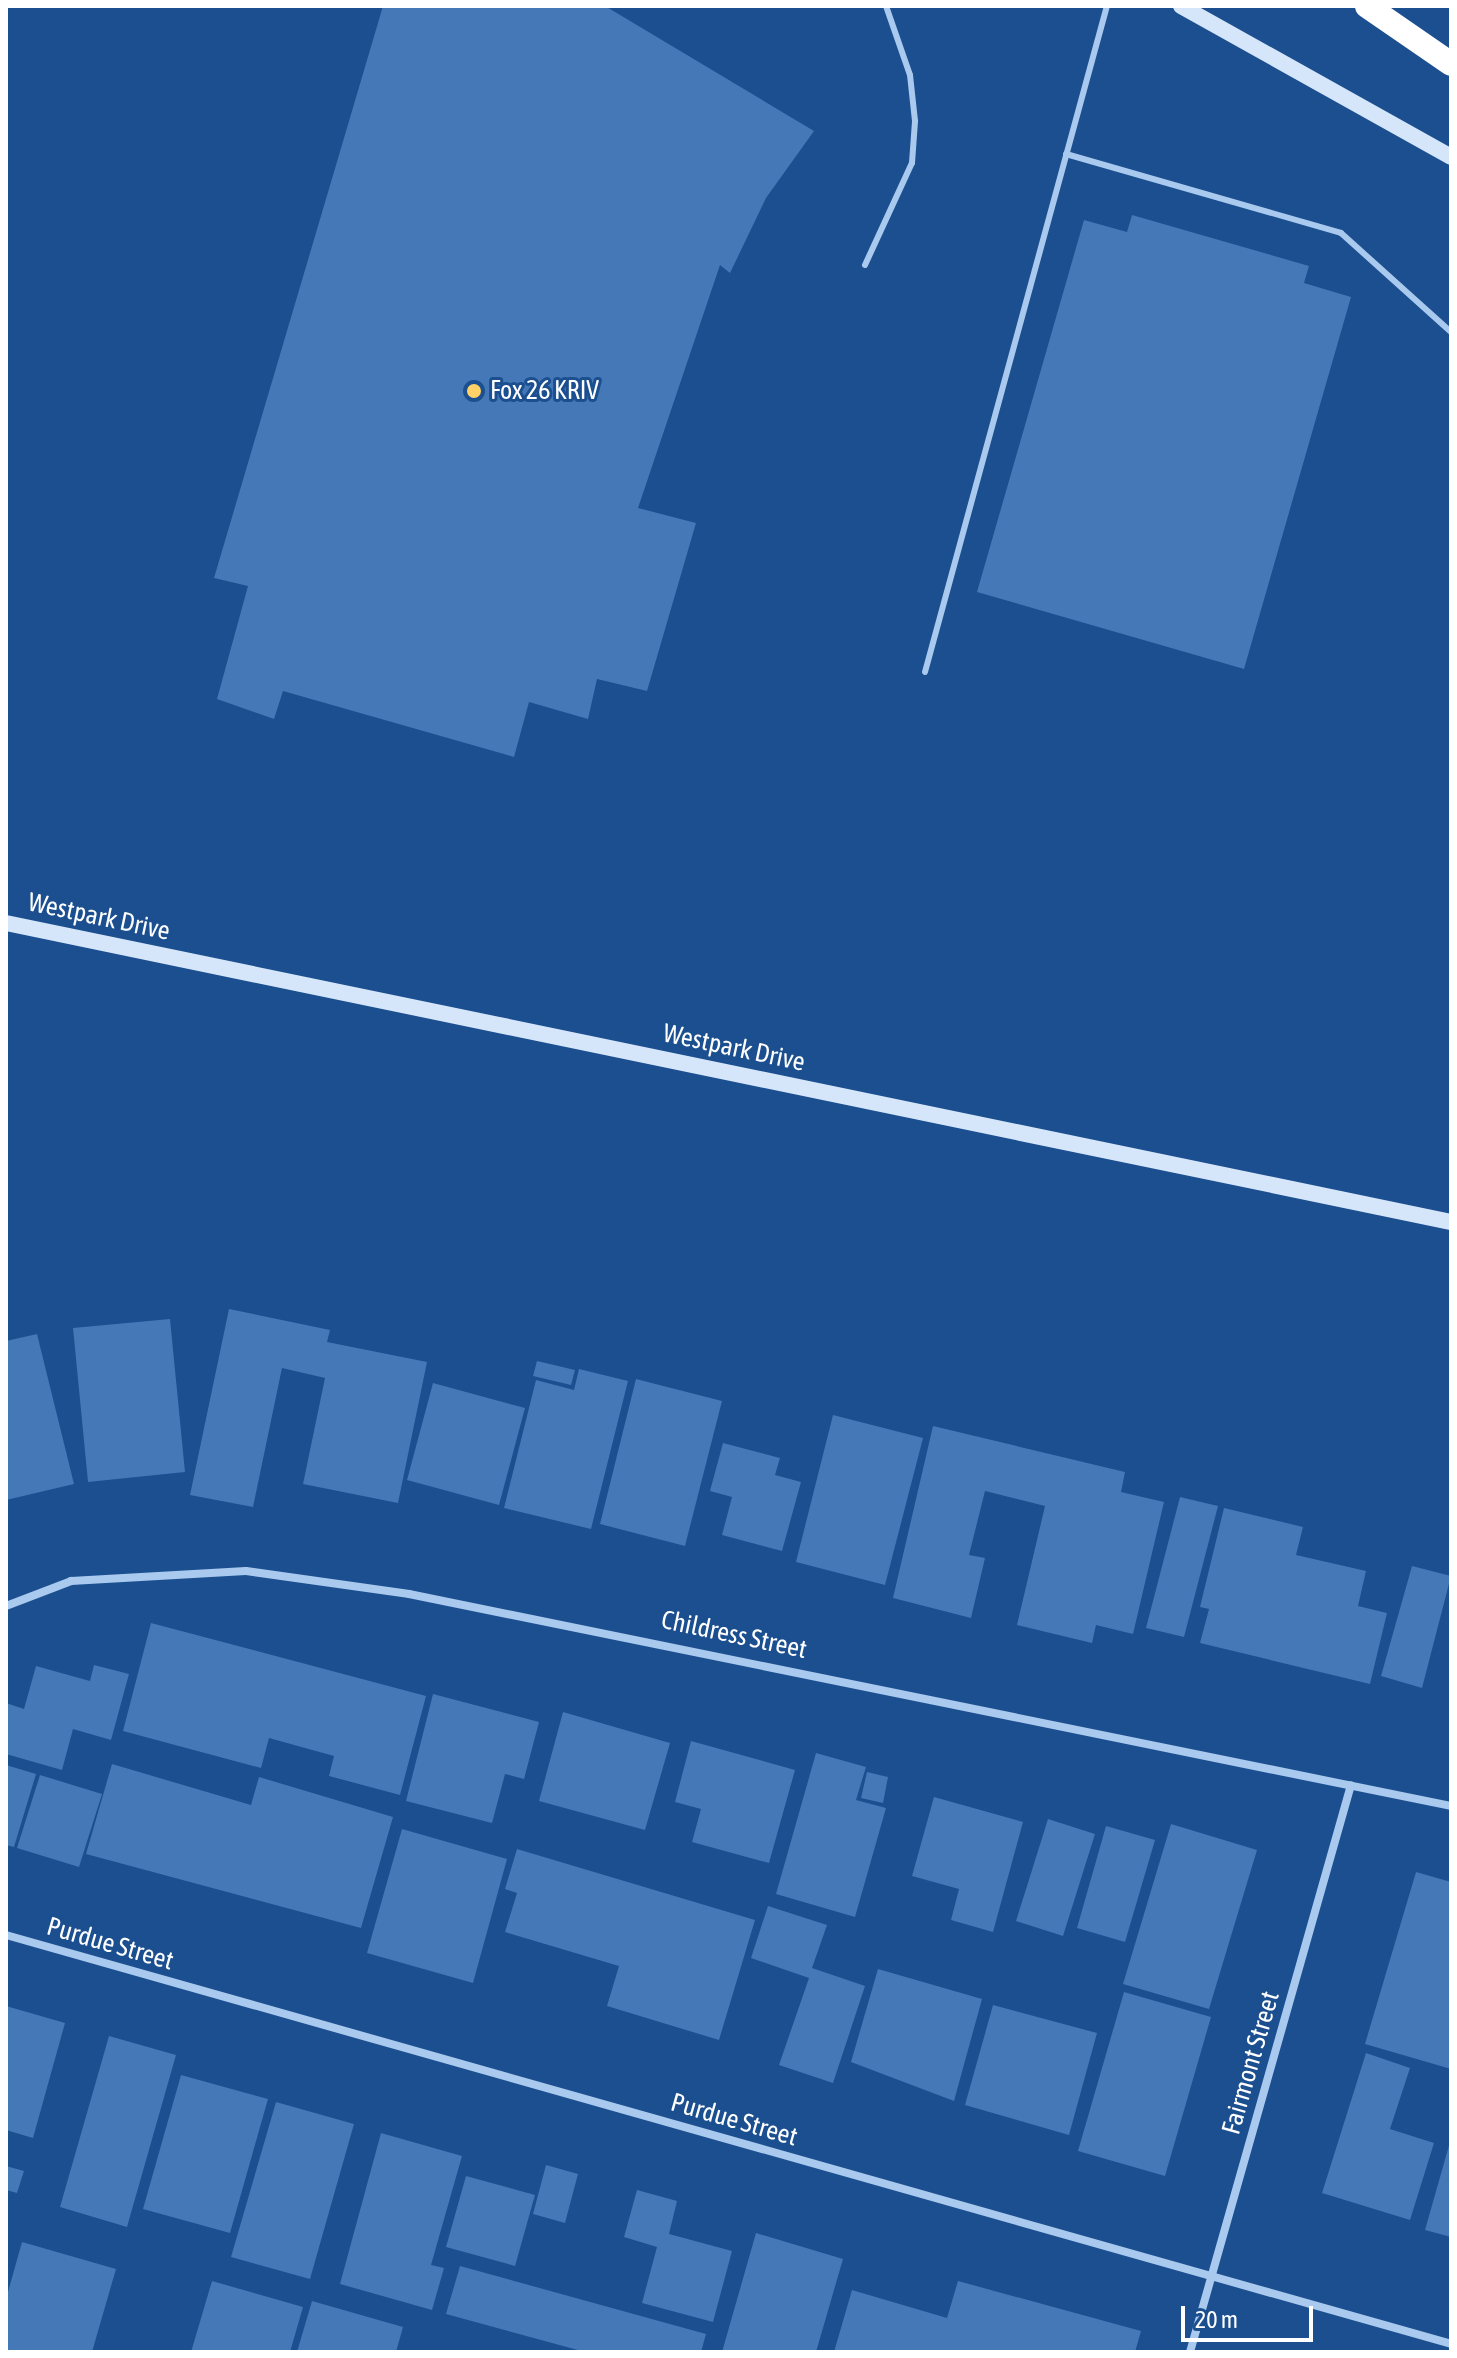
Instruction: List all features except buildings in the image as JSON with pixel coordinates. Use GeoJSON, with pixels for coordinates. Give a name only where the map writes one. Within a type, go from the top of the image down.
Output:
{"type":"FeatureCollection","features":[{"type":"Feature","properties":{"kind":"highway"},"geometry":{"type":"LineString","coordinates":[[1367,6],[1451,64]]}},
{"type":"Feature","properties":{"kind":"main road"},"geometry":{"type":"LineString","coordinates":[[1181,6],[1451,157]]}},
{"type":"Feature","properties":{"kind":"main road","name":"Westpark Drive"},"geometry":{"type":"LineString","coordinates":[[6,923],[1451,1222]]}},
{"type":"Feature","properties":{"kind":"street","name":"Childress Street"},"geometry":{"type":"LineString","coordinates":[[6,1606],[71,1581],[246,1571],[602,1628],[1451,1806]]}},
{"type":"Feature","properties":{"kind":"street","name":"Fairmont Street"},"geometry":{"type":"LineString","coordinates":[[1190,2352],[1351,1785]]}},
{"type":"Feature","properties":{"kind":"street","name":"Purdue Street"},"geometry":{"type":"LineString","coordinates":[[6,1935],[1451,2344]]}},
{"type":"Feature","properties":{"kind":"lane"},"geometry":{"type":"LineString","coordinates":[[865,265],[912,163],[914,135],[910,75],[886,6]]}},
{"type":"Feature","properties":{"kind":"lane"},"geometry":{"type":"LineString","coordinates":[[925,672],[1107,6]]}},
{"type":"Feature","properties":{"kind":"lane"},"geometry":{"type":"LineString","coordinates":[[1066,154],[1341,233],[1451,332]]}},
{"type":"Feature","properties":{"kind":"place","name":"Fox 26 KRIV"},"geometry":{"type":"Point","coordinates":[474,391]}}]}
